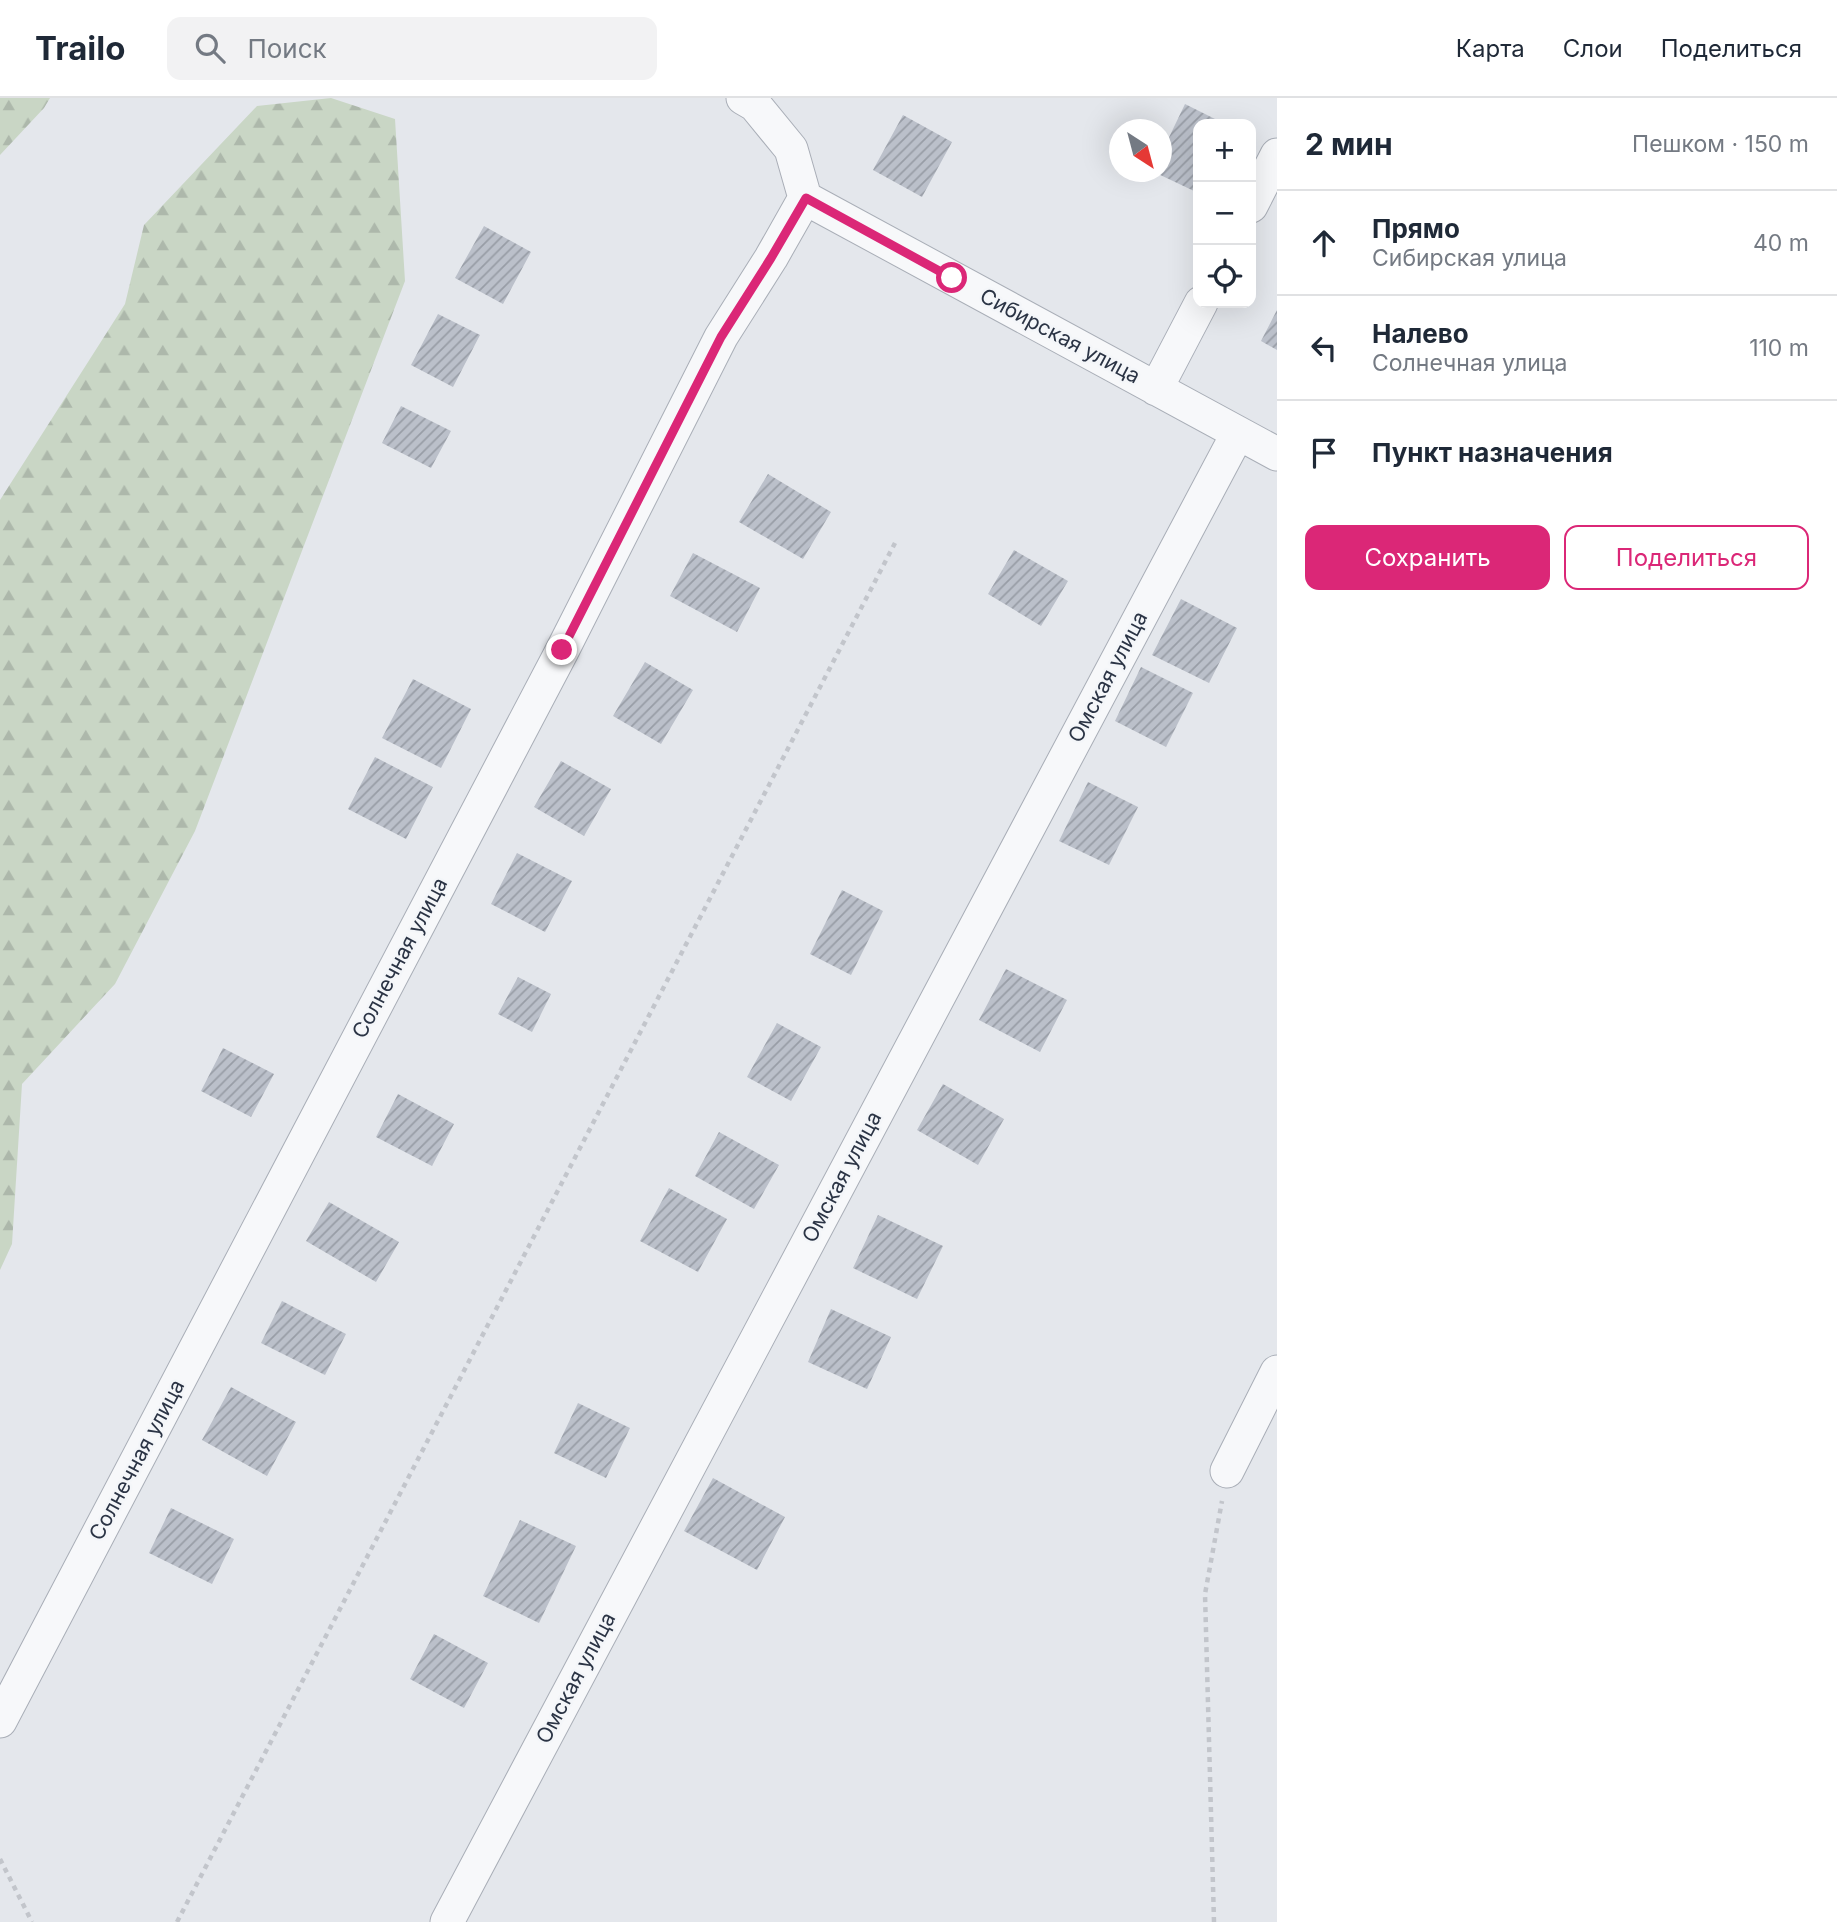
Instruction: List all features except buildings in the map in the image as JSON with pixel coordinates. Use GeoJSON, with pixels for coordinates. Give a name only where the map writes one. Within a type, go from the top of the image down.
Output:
{"type":"FeatureCollection","features":[{"type":"Feature","properties":{"kind":"street"},"geometry":{"type":"LineString","coordinates":[[752,100],[791,149],[806,198]]}},
{"type":"Feature","properties":{"kind":"street"},"geometry":{"type":"LineString","coordinates":[[1256,196],[1277,155]]}},
{"type":"Feature","properties":{"kind":"street","name":"Сибирская улица"},"geometry":{"type":"LineString","coordinates":[[806,198],[1277,454]]}},
{"type":"Feature","properties":{"kind":"street","name":"Солнечная улица"},"geometry":{"type":"LineString","coordinates":[[0,1721],[562,650],[721,337],[806,198]]}},
{"type":"Feature","properties":{"kind":"street"},"geometry":{"type":"LineString","coordinates":[[1156,389],[1198,308]]}},
{"type":"Feature","properties":{"kind":"street","name":"Омская улица"},"geometry":{"type":"LineString","coordinates":[[447,1922],[1238,433]]}},
{"type":"Feature","properties":{"kind":"street"},"geometry":{"type":"LineString","coordinates":[[1227,1471],[1277,1372]]}},
{"type":"Feature","properties":{"kind":"path"},"geometry":{"type":"LineString","coordinates":[[177,1922],[895,542]]}},
{"type":"Feature","properties":{"kind":"path"},"geometry":{"type":"LineString","coordinates":[[1213,1922],[1205,1594],[1227,1471]]}},
{"type":"Feature","properties":{"kind":"path"},"geometry":{"type":"LineString","coordinates":[[0,1859],[32,1922]]}},
{"type":"Feature","properties":{"kind":"green space"},"geometry":{"type":"Polygon","coordinates":[[[0,98],[50,98],[0,155],[0,98]]]}},
{"type":"Feature","properties":{"kind":"green space"},"geometry":{"type":"Polygon","coordinates":[[[331,98],[395,119],[405,281],[195,831],[115,984],[22,1084],[12,1244],[0,1270],[0,500],[125,304],[144,225],[257,106],[331,98]]]}},
{"type":"Feature","properties":{"kind":"route"},"geometry":{"type":"LineString","coordinates":[[562,650],[721,337],[806,198],[952,278]]}}]}
